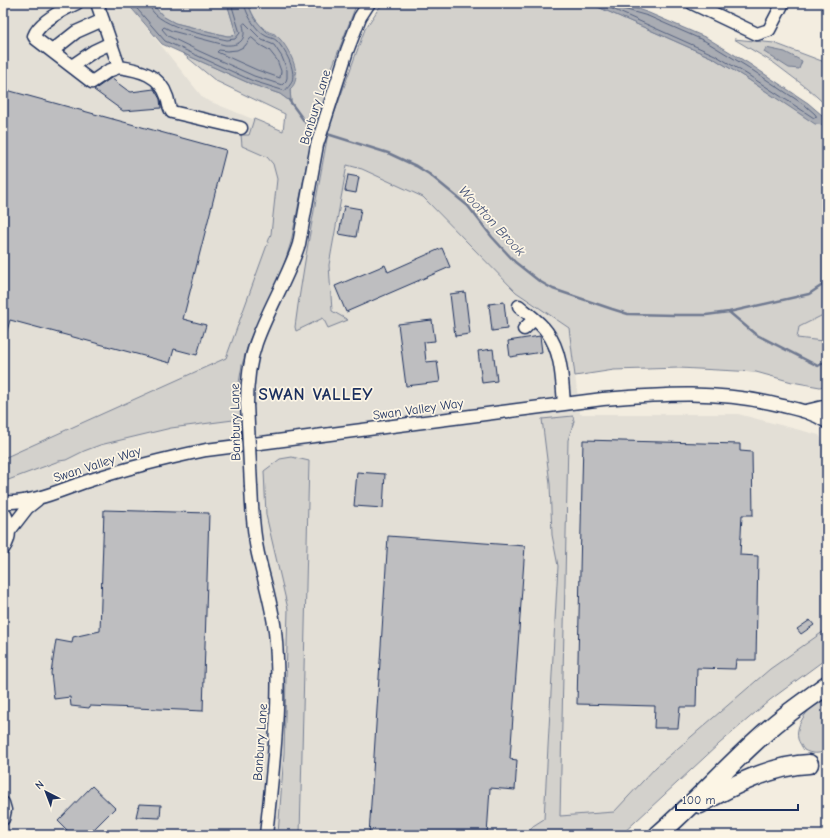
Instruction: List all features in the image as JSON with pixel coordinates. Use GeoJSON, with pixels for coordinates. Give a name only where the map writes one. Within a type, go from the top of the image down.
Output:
{"type":"FeatureCollection","features":[{"type":"Feature","properties":{"kind":"highway"},"geometry":{"type":"LineString","coordinates":[[658,835],[679,817],[702,792],[767,730],[786,714],[827,685]]}},
{"type":"Feature","properties":{"kind":"highway"},"geometry":{"type":"LineString","coordinates":[[679,817],[717,793],[748,780],[796,764],[809,764]]}},
{"type":"Feature","properties":{"kind":"street"},"geometry":{"type":"LineString","coordinates":[[77,3],[56,14],[35,32],[34,36],[36,39],[92,82],[108,71],[119,67],[137,69],[150,75],[161,85],[168,98],[169,108],[172,112],[240,128]]}},
{"type":"Feature","properties":{"kind":"street"},"geometry":{"type":"LineString","coordinates":[[97,3],[119,67]]}},
{"type":"Feature","properties":{"kind":"street","name":"Banbury Lane"},"geometry":{"type":"LineString","coordinates":[[266,835],[277,706],[276,651],[271,609],[254,534],[247,384],[250,365],[265,319],[288,273],[299,244],[317,145],[347,51],[360,17],[369,3]]}},
{"type":"Feature","properties":{"kind":"street"},"geometry":{"type":"LineString","coordinates":[[692,3],[756,34],[769,30],[782,3]]}},
{"type":"Feature","properties":{"kind":"street"},"geometry":{"type":"LineString","coordinates":[[52,51],[76,32],[103,20]]}},
{"type":"Feature","properties":{"kind":"street"},"geometry":{"type":"LineString","coordinates":[[72,66],[94,51],[111,43]]}},
{"type":"Feature","properties":{"kind":"street"},"geometry":{"type":"LineString","coordinates":[[519,306],[547,331],[553,341],[561,366],[564,404]]}},
{"type":"Feature","properties":{"kind":"street"},"geometry":{"type":"LineString","coordinates":[[524,329],[534,319]]}},
{"type":"Feature","properties":{"kind":"street","name":"Swan Valley Way"},"geometry":{"type":"LineString","coordinates":[[3,502],[24,502],[147,463],[206,450],[603,399],[660,394],[719,395],[754,399],[806,411],[827,422]]}},
{"type":"Feature","properties":{"kind":"street","name":"Swan Valley Way"},"geometry":{"type":"LineString","coordinates":[[806,411],[827,406]]}},
{"type":"Feature","properties":{"kind":"street","name":"Swan Valley Way"},"geometry":{"type":"LineString","coordinates":[[10,530],[27,508],[39,498]]}},
{"type":"Feature","properties":{"kind":"street"},"geometry":{"type":"LineString","coordinates":[[3,511],[10,530],[4,551]]}},
{"type":"Feature","properties":{"kind":"street"},"geometry":{"type":"LineString","coordinates":[[3,803],[6,810],[3,819]]}},
{"type":"Feature","properties":{"kind":"shaded area","name":"SWAN VALLEY"},"geometry":{"type":"Polygon","coordinates":[[[3,3],[127,3],[204,99],[325,149],[306,255],[323,318],[347,320],[332,311],[329,265],[347,165],[362,169],[423,197],[516,292],[569,328],[580,414],[738,414],[819,435],[827,448],[827,658],[770,700],[719,744],[621,835],[3,835],[3,3]]]}},
{"type":"Feature","properties":{"kind":"shaded area"},"geometry":{"type":"Polygon","coordinates":[[[151,3],[227,3],[236,33],[233,36],[227,36],[175,23],[164,17],[151,3]]]}},
{"type":"Feature","properties":{"kind":"shaded area"},"geometry":{"type":"Polygon","coordinates":[[[248,3],[357,3],[326,83],[325,99],[311,143],[291,242],[282,271],[249,341],[242,365],[239,383],[241,419],[171,428],[100,445],[66,460],[59,461],[3,482],[3,457],[4,458],[226,358],[271,234],[277,179],[273,164],[267,157],[242,146],[241,135],[249,135],[254,119],[283,131],[285,114],[216,81],[182,53],[251,84],[280,94],[291,102],[290,89],[275,34],[261,27],[252,13],[248,3]]]}},
{"type":"Feature","properties":{"kind":"shaded area"},"geometry":{"type":"Polygon","coordinates":[[[386,3],[589,3],[713,58],[815,123],[823,125],[827,128],[827,313],[799,327],[797,338],[823,341],[827,347],[827,385],[820,387],[792,382],[756,372],[679,368],[614,370],[575,376],[569,328],[516,292],[423,197],[362,169],[347,165],[329,265],[332,311],[348,320],[328,328],[323,318],[296,331],[295,327],[306,255],[329,128],[365,29],[379,8],[386,3]]]}},
{"type":"Feature","properties":{"kind":"shaded area"},"geometry":{"type":"Polygon","coordinates":[[[734,39],[774,43],[827,63],[827,106],[807,88],[774,63],[734,39]]]}},
{"type":"Feature","properties":{"kind":"shaded area"},"geometry":{"type":"Polygon","coordinates":[[[827,313],[827,347],[823,341],[797,338],[799,327],[827,313]]]}},
{"type":"Feature","properties":{"kind":"shaded area"},"geometry":{"type":"Polygon","coordinates":[[[573,416],[574,421],[568,440],[560,816],[614,812],[656,767],[770,669],[827,629],[827,658],[770,700],[719,744],[621,835],[527,835],[533,826],[544,819],[558,566],[552,535],[550,484],[542,419],[573,416]]]}},
{"type":"Feature","properties":{"kind":"shaded area"},"geometry":{"type":"Polygon","coordinates":[[[292,457],[309,461],[300,835],[278,835],[284,753],[288,609],[266,515],[264,471],[280,459],[292,457]]]}},
{"type":"Feature","properties":{"kind":"shaded area"},"geometry":{"type":"Polygon","coordinates":[[[827,694],[827,749],[819,753],[804,750],[798,740],[799,725],[806,713],[827,694]]]}},
{"type":"Feature","properties":{"kind":"water"},"geometry":{"type":"Polygon","coordinates":[[[127,3],[151,3],[164,17],[175,23],[227,36],[233,36],[236,33],[227,3],[248,3],[257,22],[267,32],[278,37],[288,50],[296,71],[294,84],[290,89],[291,102],[280,94],[251,84],[162,44],[127,3]]]}},
{"type":"Feature","properties":{"kind":"water"},"geometry":{"type":"Polygon","coordinates":[[[589,3],[620,3],[649,13],[707,38],[808,103],[822,115],[827,123],[827,128],[823,125],[815,124],[713,58],[589,3]]]}},
{"type":"Feature","properties":{"kind":"water"},"geometry":{"type":"Polygon","coordinates":[[[766,48],[785,52],[802,61],[799,69],[789,68],[764,52],[766,48]]]}},
{"type":"Feature","properties":{"kind":"building"},"geometry":{"type":"Polygon","coordinates":[[[111,78],[131,92],[154,89],[160,99],[161,108],[123,111],[94,90],[111,78]]]}},
{"type":"Feature","properties":{"kind":"building"},"geometry":{"type":"Polygon","coordinates":[[[3,89],[226,150],[183,319],[206,325],[197,355],[174,349],[170,363],[10,320],[5,338],[3,337],[3,89]]]}},
{"type":"Feature","properties":{"kind":"building"},"geometry":{"type":"Polygon","coordinates":[[[348,175],[359,177],[356,193],[345,191],[348,175]]]}},
{"type":"Feature","properties":{"kind":"building"},"geometry":{"type":"Polygon","coordinates":[[[344,206],[361,209],[356,237],[339,234],[344,206]]]}},
{"type":"Feature","properties":{"kind":"building"},"geometry":{"type":"Polygon","coordinates":[[[442,248],[450,267],[346,312],[335,286],[385,265],[388,272],[442,248]]]}},
{"type":"Feature","properties":{"kind":"building"},"geometry":{"type":"Polygon","coordinates":[[[465,292],[470,334],[455,336],[450,294],[465,292]]]}},
{"type":"Feature","properties":{"kind":"building"},"geometry":{"type":"Polygon","coordinates":[[[504,302],[507,329],[492,331],[489,304],[504,302]]]}},
{"type":"Feature","properties":{"kind":"building"},"geometry":{"type":"Polygon","coordinates":[[[432,320],[435,341],[424,342],[426,362],[437,361],[440,382],[406,386],[398,324],[432,320]]]}},
{"type":"Feature","properties":{"kind":"building"},"geometry":{"type":"Polygon","coordinates":[[[540,336],[542,352],[510,357],[508,341],[540,336]]]}},
{"type":"Feature","properties":{"kind":"building"},"geometry":{"type":"Polygon","coordinates":[[[493,349],[497,381],[482,383],[478,351],[493,349]]]}},
{"type":"Feature","properties":{"kind":"building"},"geometry":{"type":"Polygon","coordinates":[[[583,440],[740,444],[740,451],[752,452],[753,515],[742,515],[740,555],[758,556],[756,660],[736,660],[735,669],[697,668],[696,707],[680,707],[678,728],[654,728],[655,706],[577,704],[583,440]]]}},
{"type":"Feature","properties":{"kind":"building"},"geometry":{"type":"Polygon","coordinates":[[[357,472],[385,474],[383,508],[354,506],[357,472]]]}},
{"type":"Feature","properties":{"kind":"building"},"geometry":{"type":"Polygon","coordinates":[[[104,510],[209,513],[203,711],[90,706],[89,708],[71,706],[70,697],[54,699],[51,673],[56,640],[72,643],[73,637],[100,631],[104,510]]]}},
{"type":"Feature","properties":{"kind":"building"},"geometry":{"type":"Polygon","coordinates":[[[388,536],[525,546],[510,759],[517,760],[515,790],[490,788],[487,835],[369,835],[388,536]]]}},
{"type":"Feature","properties":{"kind":"building"},"geometry":{"type":"Polygon","coordinates":[[[810,620],[814,625],[801,634],[797,629],[810,620]]]}},
{"type":"Feature","properties":{"kind":"building"},"geometry":{"type":"Polygon","coordinates":[[[92,786],[115,808],[88,835],[72,835],[58,821],[92,786]]]}},
{"type":"Feature","properties":{"kind":"building"},"geometry":{"type":"Polygon","coordinates":[[[139,804],[161,805],[160,818],[136,817],[139,804]]]}},
{"type":"Feature","properties":{"kind":"waterway","name":"Wootton Brook"},"geometry":{"type":"LineString","coordinates":[[289,100],[310,129],[317,131]]}},
{"type":"Feature","properties":{"kind":"waterway","name":"Wootton Brook"},"geometry":{"type":"LineString","coordinates":[[324,133],[388,153],[416,166],[429,174],[468,206],[492,237],[515,262],[539,281],[553,289],[628,314],[706,315],[729,312],[809,294],[827,282]]}},
{"type":"Feature","properties":{"kind":"waterway"},"geometry":{"type":"LineString","coordinates":[[729,312],[755,334],[818,366],[827,361]]}},
{"type":"Feature","properties":{"kind":"district","name":"SWAN VALLEY"},"geometry":{"type":"Point","coordinates":[316,394]}}]}
